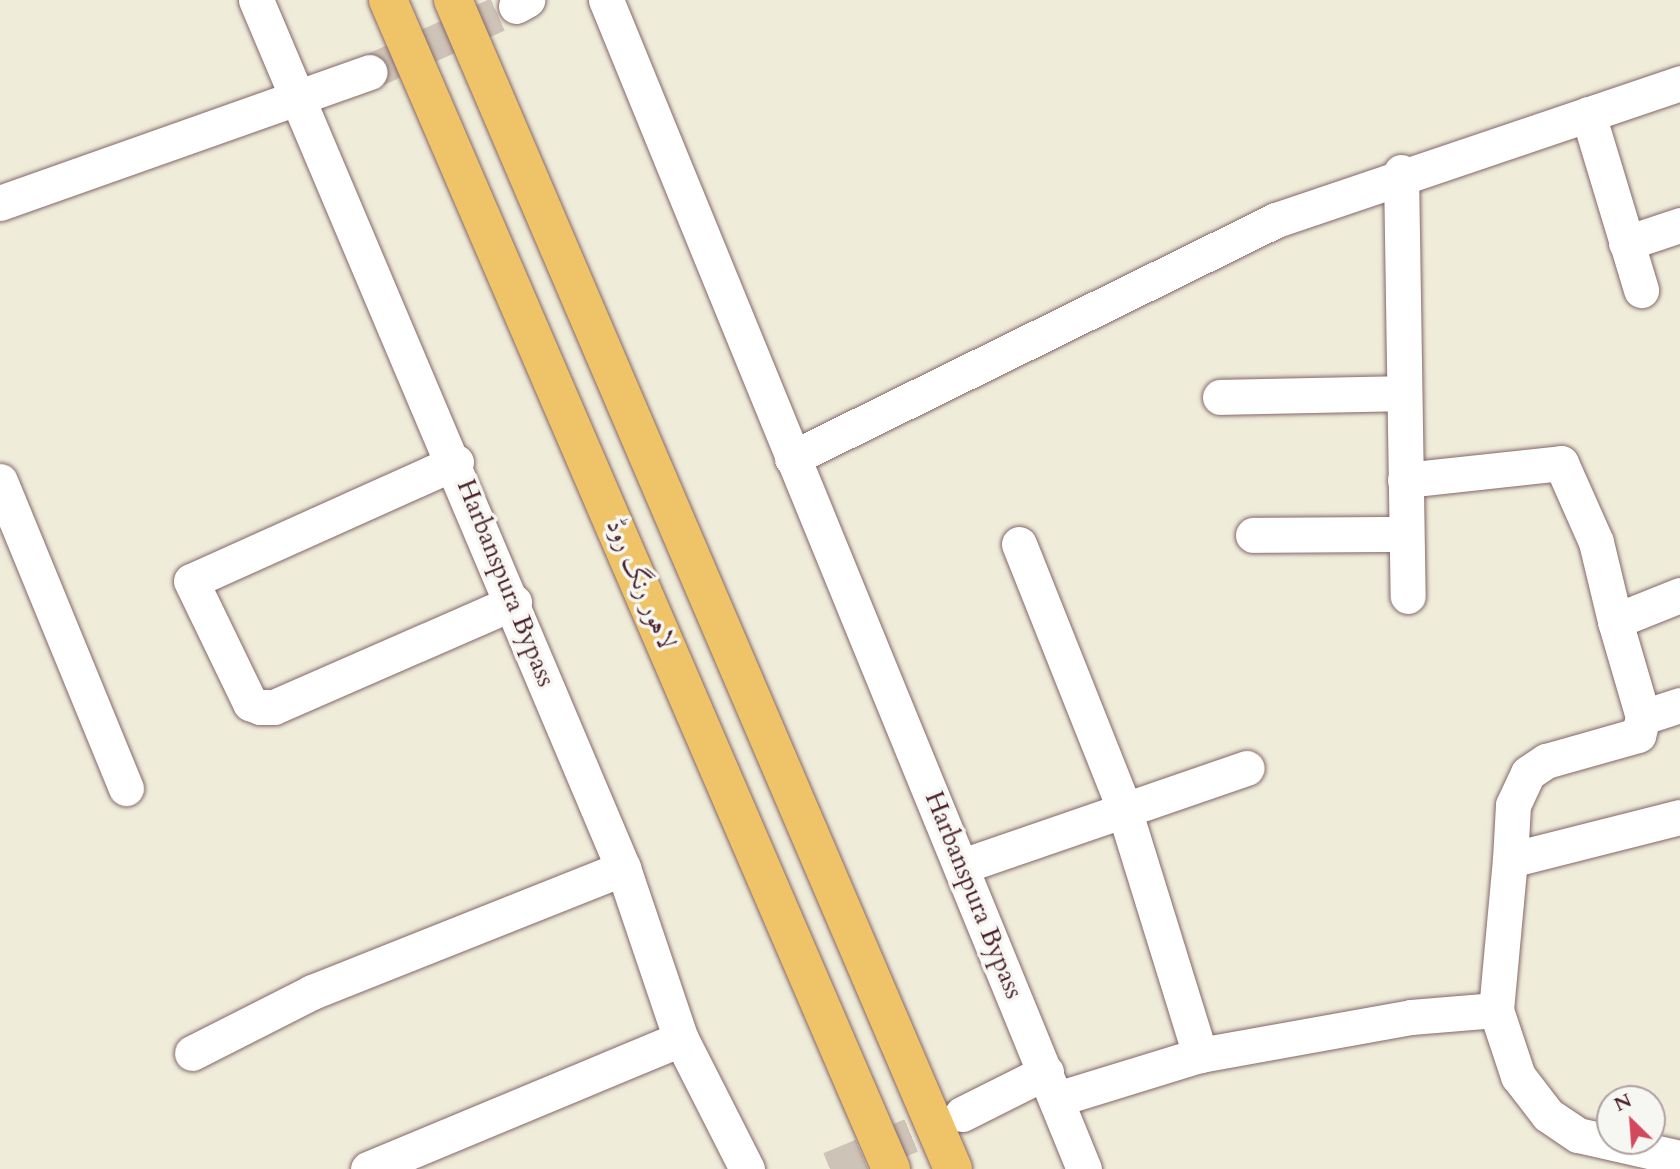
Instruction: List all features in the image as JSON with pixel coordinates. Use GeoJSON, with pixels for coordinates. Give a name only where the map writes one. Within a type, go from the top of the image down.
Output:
{"type":"FeatureCollection","features":[{"type":"Feature","properties":{"kind":"highway","name":"لاہور رنگ روڈ"},"geometry":{"type":"LineString","coordinates":[[388,0],[891,1169]]}},
{"type":"Feature","properties":{"kind":"highway"},"geometry":{"type":"LineString","coordinates":[[453,0],[953,1169]]}},
{"type":"Feature","properties":{"kind":"street","name":"Harbanspura Bypass"},"geometry":{"type":"LineString","coordinates":[[256,0],[456,462],[623,867],[681,1039],[747,1169]]}},
{"type":"Feature","properties":{"kind":"street","name":"Harbanspura Bypass"},"geometry":{"type":"LineString","coordinates":[[606,0],[1084,1169]]}},
{"type":"Feature","properties":{"kind":"street"},"geometry":{"type":"LineString","coordinates":[[0,203],[369,72]]}},
{"type":"Feature","properties":{"kind":"street"},"geometry":{"type":"LineString","coordinates":[[792,458],[1276,220],[1401,172],[1680,83]]}},
{"type":"Feature","properties":{"kind":"street"},"geometry":{"type":"LineString","coordinates":[[1588,114],[1641,290]]}},
{"type":"Feature","properties":{"kind":"street"},"geometry":{"type":"LineString","coordinates":[[1401,172],[1408,596]]}},
{"type":"Feature","properties":{"kind":"street"},"geometry":{"type":"LineString","coordinates":[[1626,243],[1680,225]]}},
{"type":"Feature","properties":{"kind":"street"},"geometry":{"type":"LineString","coordinates":[[1220,397],[1404,393]]}},
{"type":"Feature","properties":{"kind":"street"},"geometry":{"type":"LineString","coordinates":[[456,462],[191,581],[250,703],[260,707],[274,707],[514,602]]}},
{"type":"Feature","properties":{"kind":"street"},"geometry":{"type":"LineString","coordinates":[[1405,480],[1561,463],[1596,542],[1615,621],[1643,717],[1638,735],[1546,761],[1528,773],[1513,805],[1496,1010],[1518,1076],[1548,1115],[1578,1135],[1680,1158]]}},
{"type":"Feature","properties":{"kind":"street"},"geometry":{"type":"LineString","coordinates":[[0,481],[126,788]]}},
{"type":"Feature","properties":{"kind":"street"},"geometry":{"type":"LineString","coordinates":[[1254,536],[1406,534]]}},
{"type":"Feature","properties":{"kind":"street"},"geometry":{"type":"LineString","coordinates":[[1019,544],[1124,806],[1200,1055]]}},
{"type":"Feature","properties":{"kind":"street"},"geometry":{"type":"LineString","coordinates":[[1615,621],[1680,595]]}},
{"type":"Feature","properties":{"kind":"street"},"geometry":{"type":"LineString","coordinates":[[1643,717],[1680,705]]}},
{"type":"Feature","properties":{"kind":"street"},"geometry":{"type":"LineString","coordinates":[[962,866],[1124,806],[1247,768]]}},
{"type":"Feature","properties":{"kind":"street"},"geometry":{"type":"LineString","coordinates":[[1510,860],[1680,817]]}},
{"type":"Feature","properties":{"kind":"street"},"geometry":{"type":"LineString","coordinates":[[192,1053],[312,992],[623,867]]}},
{"type":"Feature","properties":{"kind":"street"},"geometry":{"type":"LineString","coordinates":[[962,1114],[1051,1086],[1200,1055],[1411,1017],[1496,1010]]}},
{"type":"Feature","properties":{"kind":"street"},"geometry":{"type":"LineString","coordinates":[[368,1169],[681,1039]]}},
{"type":"Feature","properties":{"kind":"tunnel"},"geometry":{"type":"LineString","coordinates":[[369,72],[516,6]]}},
{"type":"Feature","properties":{"kind":"tunnel"},"geometry":{"type":"LineString","coordinates":[[830,1169],[959,1115]]}}]}
